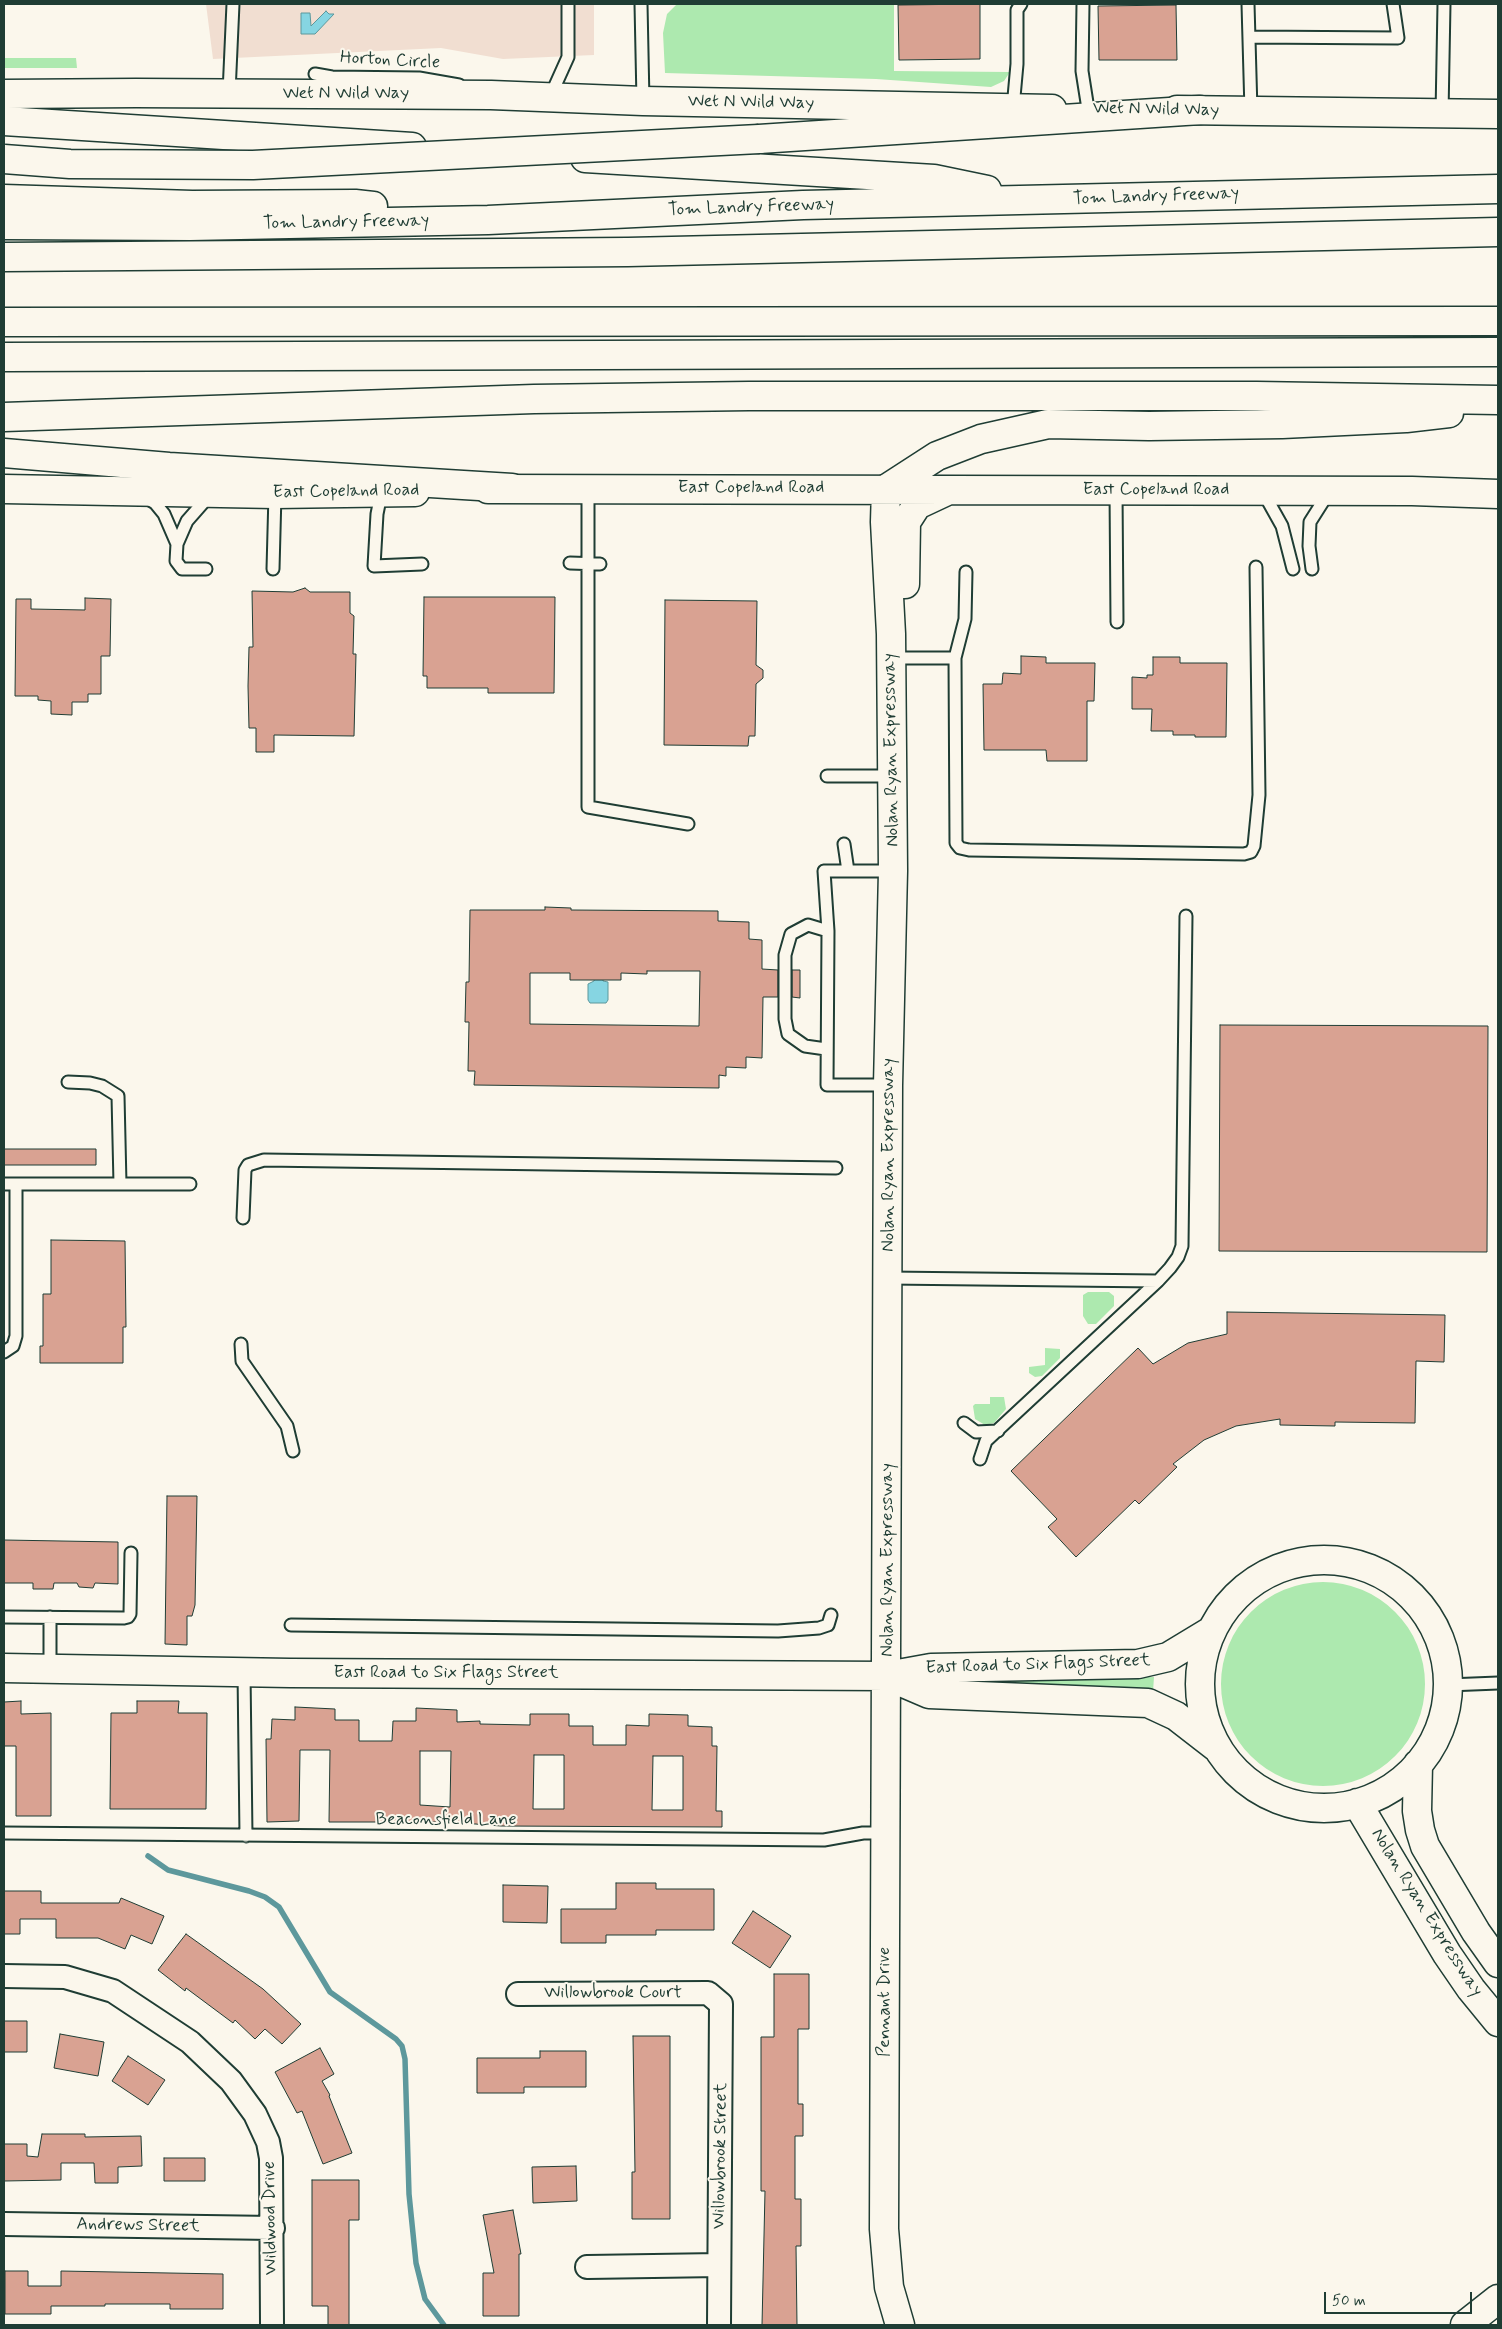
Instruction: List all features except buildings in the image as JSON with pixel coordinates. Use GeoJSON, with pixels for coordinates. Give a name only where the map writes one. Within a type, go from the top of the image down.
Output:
{"type":"FeatureCollection","features":[{"type":"Feature","properties":{"kind":"main road","name":"Wet N Wild Way"},"geometry":{"type":"LineString","coordinates":[[4,94],[491,95],[550,96],[643,102],[1498,114]]}},
{"type":"Feature","properties":{"kind":"main road"},"geometry":{"type":"LineString","coordinates":[[4,159],[70,164],[253,165],[759,139],[1200,110]]}},
{"type":"Feature","properties":{"kind":"main road"},"geometry":{"type":"LineString","coordinates":[[4,121],[934,179],[1035,200]]}},
{"type":"Feature","properties":{"kind":"main road","name":"Tom Landry Freeway"},"geometry":{"type":"LineString","coordinates":[[4,225],[190,226],[488,220],[803,205],[1498,189]]}},
{"type":"Feature","properties":{"kind":"main road"},"geometry":{"type":"LineString","coordinates":[[4,199],[192,205],[355,204],[488,220]]}},
{"type":"Feature","properties":{"kind":"main road"},"geometry":{"type":"LineString","coordinates":[[4,257],[638,252],[1498,232]]}},
{"type":"Feature","properties":{"kind":"main road"},"geometry":{"type":"LineString","coordinates":[[4,322],[1498,321]]}},
{"type":"Feature","properties":{"kind":"main road"},"geometry":{"type":"LineString","coordinates":[[4,357],[1498,352]]}},
{"type":"Feature","properties":{"kind":"main road"},"geometry":{"type":"LineString","coordinates":[[4,417],[534,399],[749,396],[1257,396],[1498,400]]}},
{"type":"Feature","properties":{"kind":"main road"},"geometry":{"type":"LineString","coordinates":[[886,489],[937,456],[981,439],[1048,424],[1149,426],[1282,424],[1406,418],[1498,408]]}},
{"type":"Feature","properties":{"kind":"main road"},"geometry":{"type":"LineString","coordinates":[[4,453],[168,467],[512,488]]}},
{"type":"Feature","properties":{"kind":"main road","name":"East Copeland Road"},"geometry":{"type":"LineString","coordinates":[[4,489],[275,494],[381,494],[512,488],[1412,490],[1498,494]]}},
{"type":"Feature","properties":{"kind":"main road","name":"Nolan Ryan Expressway"},"geometry":{"type":"LineString","coordinates":[[886,489],[885,522],[891,646],[893,872],[888,1085],[887,1676]]}},
{"type":"Feature","properties":{"kind":"main road","name":"Nolan Ryan Expressway"},"geometry":{"type":"LineString","coordinates":[[891,646],[905,605],[906,522],[918,505],[952,489]]}},
{"type":"Feature","properties":{"kind":"main road"},"geometry":{"type":"LineString","coordinates":[[1312,1561],[1334,1561],[1355,1564],[1376,1572],[1394,1582],[1410,1595],[1423,1610],[1442,1645],[1448,1685],[1440,1727],[1428,1751],[1418,1764],[1390,1788],[1357,1803],[1337,1807],[1318,1807],[1298,1805],[1279,1799],[1244,1779],[1217,1748],[1203,1712],[1200,1692],[1200,1671],[1204,1650],[1211,1631],[1222,1613],[1236,1596],[1253,1582],[1291,1564],[1312,1561]]}},
{"type":"Feature","properties":{"kind":"main road","name":"East Road to Six Flags Street"},"geometry":{"type":"LineString","coordinates":[[4,1668],[244,1672],[887,1676],[931,1668],[1138,1664],[1168,1657],[1211,1631]]}},
{"type":"Feature","properties":{"kind":"main road","name":"East Road to Six Flags Street"},"geometry":{"type":"LineString","coordinates":[[887,1676],[929,1694],[1148,1703],[1176,1716],[1217,1748]]}},
{"type":"Feature","properties":{"kind":"main road","name":"Pennant Drive"},"geometry":{"type":"LineString","coordinates":[[887,1676],[885,2248],[889,2286],[900,2325]]}},
{"type":"Feature","properties":{"kind":"main road","name":"Nolan Ryan Expressway"},"geometry":{"type":"LineString","coordinates":[[1418,1764],[1417,1811],[1425,1846],[1476,1932],[1498,1963]]}},
{"type":"Feature","properties":{"kind":"main road","name":"Nolan Ryan Expressway"},"geometry":{"type":"LineString","coordinates":[[1357,1803],[1447,1954],[1471,1989],[1498,2022]]}},
{"type":"Feature","properties":{"kind":"main road"},"geometry":{"type":"LineString","coordinates":[[1465,2325],[1498,2299]]}},
{"type":"Feature","properties":{"kind":"street","name":"Wildwood Drive"},"geometry":{"type":"LineString","coordinates":[[4,1976],[65,1977],[113,1990],[190,2042],[231,2081],[255,2114],[268,2142],[271,2158],[273,2228],[272,2325]]}},
{"type":"Feature","properties":{"kind":"street","name":"Willowbrook Court"},"geometry":{"type":"LineString","coordinates":[[518,1994],[708,1993]]}},
{"type":"Feature","properties":{"kind":"street","name":"Willowbrook Street"},"geometry":{"type":"LineString","coordinates":[[708,1993],[721,2004],[722,2023],[720,2325]]}},
{"type":"Feature","properties":{"kind":"street","name":"Andrews Street"},"geometry":{"type":"LineString","coordinates":[[4,2224],[273,2228]]}},
{"type":"Feature","properties":{"kind":"street"},"geometry":{"type":"LineString","coordinates":[[586,2266],[720,2265]]}},
{"type":"Feature","properties":{"kind":"lane"},"geometry":{"type":"LineString","coordinates":[[230,93],[233,4]]}},
{"type":"Feature","properties":{"kind":"lane"},"geometry":{"type":"LineString","coordinates":[[550,96],[568,56],[568,4]]}},
{"type":"Feature","properties":{"kind":"lane"},"geometry":{"type":"LineString","coordinates":[[641,4],[643,102]]}},
{"type":"Feature","properties":{"kind":"lane"},"geometry":{"type":"LineString","coordinates":[[1013,108],[1017,64],[1017,10],[1021,4]]}},
{"type":"Feature","properties":{"kind":"lane"},"geometry":{"type":"LineString","coordinates":[[1082,4],[1082,71],[1088,109]]}},
{"type":"Feature","properties":{"kind":"lane"},"geometry":{"type":"LineString","coordinates":[[1248,4],[1251,111]]}},
{"type":"Feature","properties":{"kind":"lane"},"geometry":{"type":"LineString","coordinates":[[1249,37],[1398,38],[1393,4]]}},
{"type":"Feature","properties":{"kind":"lane"},"geometry":{"type":"LineString","coordinates":[[1442,114],[1444,4]]}},
{"type":"Feature","properties":{"kind":"lane","name":"Horton Circle"},"geometry":{"type":"LineString","coordinates":[[315,74],[419,78],[450,82],[491,95]]}},
{"type":"Feature","properties":{"kind":"lane"},"geometry":{"type":"LineString","coordinates":[[588,488],[588,807],[688,824]]}},
{"type":"Feature","properties":{"kind":"lane"},"geometry":{"type":"LineString","coordinates":[[1116,490],[1117,622]]}},
{"type":"Feature","properties":{"kind":"lane"},"geometry":{"type":"LineString","coordinates":[[1262,490],[1282,526],[1293,569]]}},
{"type":"Feature","properties":{"kind":"lane"},"geometry":{"type":"LineString","coordinates":[[1312,569],[1309,546],[1310,522],[1330,490]]}},
{"type":"Feature","properties":{"kind":"lane"},"geometry":{"type":"LineString","coordinates":[[136,491],[155,503],[164,514],[177,544]]}},
{"type":"Feature","properties":{"kind":"lane"},"geometry":{"type":"LineString","coordinates":[[206,569],[182,569],[176,561],[177,544],[187,521],[212,492]]}},
{"type":"Feature","properties":{"kind":"lane"},"geometry":{"type":"LineString","coordinates":[[273,569],[275,494]]}},
{"type":"Feature","properties":{"kind":"lane"},"geometry":{"type":"LineString","coordinates":[[381,494],[377,514],[374,566],[422,564]]}},
{"type":"Feature","properties":{"kind":"lane"},"geometry":{"type":"LineString","coordinates":[[570,563],[600,564]]}},
{"type":"Feature","properties":{"kind":"lane"},"geometry":{"type":"LineString","coordinates":[[966,572],[965,619],[955,658],[956,843],[960,848],[969,850],[1251,852],[1254,846],[1259,795],[1256,567]]}},
{"type":"Feature","properties":{"kind":"lane"},"geometry":{"type":"LineString","coordinates":[[891,646],[955,658]]}},
{"type":"Feature","properties":{"kind":"lane"},"geometry":{"type":"LineString","coordinates":[[827,776],[891,776]]}},
{"type":"Feature","properties":{"kind":"lane"},"geometry":{"type":"LineString","coordinates":[[844,844],[848,871]]}},
{"type":"Feature","properties":{"kind":"lane"},"geometry":{"type":"LineString","coordinates":[[888,1085],[827,1084],[828,932],[824,871],[893,872]]}},
{"type":"Feature","properties":{"kind":"lane"},"geometry":{"type":"LineString","coordinates":[[980,1459],[986,1442],[1158,1280],[1178,1257],[1182,1246],[1186,916]]}},
{"type":"Feature","properties":{"kind":"lane"},"geometry":{"type":"LineString","coordinates":[[826,1049],[805,1046],[788,1034],[785,1019],[785,955],[791,934],[808,925],[828,932]]}},
{"type":"Feature","properties":{"kind":"lane"},"geometry":{"type":"LineString","coordinates":[[68,1082],[90,1082],[102,1086],[118,1096],[120,1184]]}},
{"type":"Feature","properties":{"kind":"lane"},"geometry":{"type":"LineString","coordinates":[[243,1218],[245,1170],[248,1164],[264,1160],[836,1168]]}},
{"type":"Feature","properties":{"kind":"lane"},"geometry":{"type":"LineString","coordinates":[[4,1184],[190,1184]]}},
{"type":"Feature","properties":{"kind":"lane"},"geometry":{"type":"LineString","coordinates":[[4,1352],[13,1346],[16,1332],[16,1184]]}},
{"type":"Feature","properties":{"kind":"lane"},"geometry":{"type":"LineString","coordinates":[[888,1278],[1158,1280]]}},
{"type":"Feature","properties":{"kind":"lane"},"geometry":{"type":"LineString","coordinates":[[241,1344],[242,1361],[287,1426],[293,1451]]}},
{"type":"Feature","properties":{"kind":"lane"},"geometry":{"type":"LineString","coordinates":[[964,1423],[976,1432],[998,1431]]}},
{"type":"Feature","properties":{"kind":"lane"},"geometry":{"type":"LineString","coordinates":[[4,1617],[128,1616],[130,1614],[131,1553]]}},
{"type":"Feature","properties":{"kind":"lane"},"geometry":{"type":"LineString","coordinates":[[291,1625],[778,1631],[819,1628],[828,1625],[831,1615]]}},
{"type":"Feature","properties":{"kind":"lane"},"geometry":{"type":"LineString","coordinates":[[50,1617],[50,1669]]}},
{"type":"Feature","properties":{"kind":"lane"},"geometry":{"type":"LineString","coordinates":[[244,1672],[246,1836]]}},
{"type":"Feature","properties":{"kind":"lane"},"geometry":{"type":"LineString","coordinates":[[1448,1685],[1498,1683]]}},
{"type":"Feature","properties":{"kind":"lane","name":"Beaconsfield Lane"},"geometry":{"type":"LineString","coordinates":[[4,1833],[824,1840],[863,1833],[887,1833]]}},
{"type":"Feature","properties":{"kind":"shaded area"},"geometry":{"type":"Polygon","coordinates":[[[206,4],[594,4],[594,55],[503,59],[441,48],[213,59],[206,4]]]}},
{"type":"Feature","properties":{"kind":"green space"},"geometry":{"type":"Polygon","coordinates":[[[677,4],[894,4],[894,71],[1010,72],[1004,81],[991,87],[876,79],[665,73],[663,33],[667,14],[677,4]]]}},
{"type":"Feature","properties":{"kind":"green space"},"geometry":{"type":"Polygon","coordinates":[[[4,58],[76,58],[77,68],[4,68],[4,58]]]}},
{"type":"Feature","properties":{"kind":"green space"},"geometry":{"type":"Polygon","coordinates":[[[1088,1292],[1109,1292],[1114,1296],[1114,1306],[1096,1324],[1088,1324],[1083,1316],[1083,1295],[1088,1292]]]}},
{"type":"Feature","properties":{"kind":"green space"},"geometry":{"type":"Polygon","coordinates":[[[1045,1348],[1060,1349],[1060,1358],[1042,1376],[1035,1377],[1029,1373],[1029,1367],[1045,1365],[1045,1348]]]}},
{"type":"Feature","properties":{"kind":"green space"},"geometry":{"type":"Polygon","coordinates":[[[990,1397],[1004,1397],[1006,1409],[994,1423],[985,1425],[975,1419],[973,1406],[975,1404],[990,1404],[990,1397]]]}},
{"type":"Feature","properties":{"kind":"green space"},"geometry":{"type":"Polygon","coordinates":[[[1323,1582],[1343,1584],[1371,1594],[1388,1605],[1402,1619],[1417,1645],[1423,1664],[1425,1684],[1423,1704],[1413,1732],[1402,1749],[1388,1763],[1362,1778],[1343,1784],[1323,1786],[1303,1784],[1275,1774],[1258,1763],[1244,1749],[1229,1723],[1223,1704],[1221,1684],[1223,1664],[1233,1636],[1244,1619],[1258,1605],[1284,1590],[1303,1584],[1323,1582]]]}},
{"type":"Feature","properties":{"kind":"green space"},"geometry":{"type":"Polygon","coordinates":[[[1154,1677],[1153,1692],[978,1683],[979,1680],[992,1679],[1154,1677]]]}},
{"type":"Feature","properties":{"kind":"water"},"geometry":{"type":"Polygon","coordinates":[[[326,11],[329,14],[334,14],[315,34],[301,34],[301,13],[310,13],[311,26],[326,11]]]}},
{"type":"Feature","properties":{"kind":"water"},"geometry":{"type":"Polygon","coordinates":[[[595,978],[603,978],[603,981],[608,982],[608,1000],[606,1003],[590,1003],[588,1000],[588,984],[594,981],[595,978]]]}},
{"type":"Feature","properties":{"kind":"waterway"},"geometry":{"type":"LineString","coordinates":[[148,1856],[168,1870],[249,1891],[265,1897],[279,1907],[330,1992],[396,2039],[402,2046],[405,2059],[409,2194],[416,2263],[425,2299],[444,2325]]}}]}
